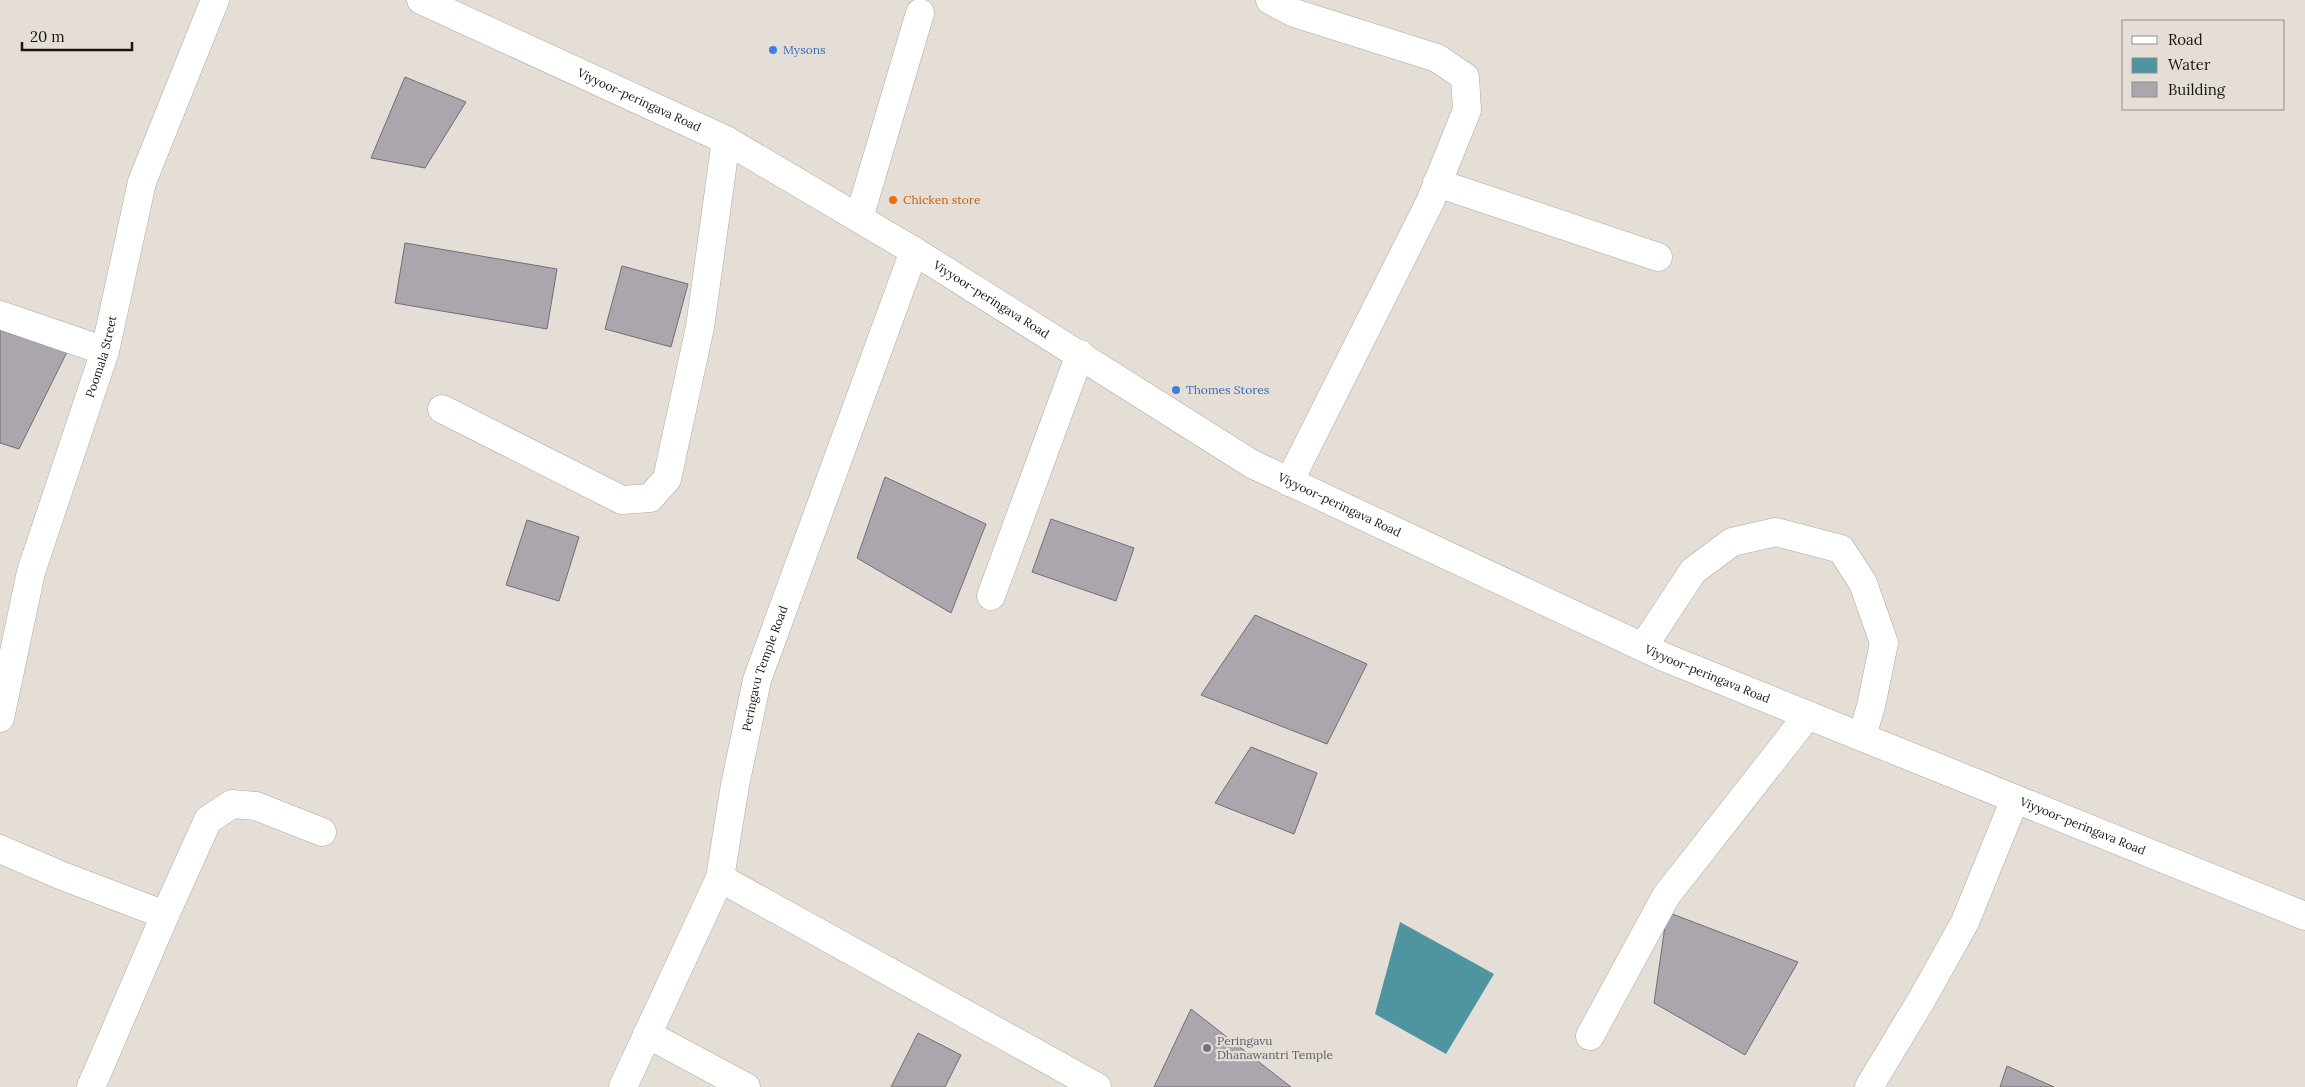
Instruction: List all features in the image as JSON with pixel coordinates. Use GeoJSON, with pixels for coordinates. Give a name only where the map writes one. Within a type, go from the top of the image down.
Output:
{"type":"FeatureCollection","features":[{"type":"Feature","properties":{"kind":"street","name":"Poomala Street"},"geometry":{"type":"LineString","coordinates":[[0,718],[31,572],[105,351],[142,182],[215,0]]}},
{"type":"Feature","properties":{"kind":"street","name":"Viyyoor-peringava Road"},"geometry":{"type":"LineString","coordinates":[[421,0],[726,140],[914,251],[1252,464],[1289,482],[1643,646],[1808,715],[2305,916]]}},
{"type":"Feature","properties":{"kind":"street"},"geometry":{"type":"LineString","coordinates":[[1270,0],[1294,13],[1437,58],[1465,77],[1467,110],[1430,202],[1289,482]]}},
{"type":"Feature","properties":{"kind":"street"},"geometry":{"type":"LineString","coordinates":[[859,218],[920,13]]}},
{"type":"Feature","properties":{"kind":"street"},"geometry":{"type":"LineString","coordinates":[[442,408],[622,500],[650,498],[667,479],[694,356],[726,140]]}},
{"type":"Feature","properties":{"kind":"street"},"geometry":{"type":"LineString","coordinates":[[1437,184],[1658,257]]}},
{"type":"Feature","properties":{"kind":"street","name":"Peringavu Temple Road"},"geometry":{"type":"LineString","coordinates":[[623,1087],[720,878],[735,785],[757,680],[914,251]]}},
{"type":"Feature","properties":{"kind":"street"},"geometry":{"type":"LineString","coordinates":[[0,314],[105,351]]}},
{"type":"Feature","properties":{"kind":"street"},"geometry":{"type":"LineString","coordinates":[[991,596],[1080,354]]}},
{"type":"Feature","properties":{"kind":"street"},"geometry":{"type":"LineString","coordinates":[[1643,646],[1693,572],[1732,542],[1776,532],[1841,549],[1863,583],[1884,643],[1871,706],[1862,736]]}},
{"type":"Feature","properties":{"kind":"street"},"geometry":{"type":"LineString","coordinates":[[1590,1036],[1666,896],[1808,715]]}},
{"type":"Feature","properties":{"kind":"street"},"geometry":{"type":"LineString","coordinates":[[1869,1087],[1965,922],[2016,799]]}},
{"type":"Feature","properties":{"kind":"street"},"geometry":{"type":"LineString","coordinates":[[91,1087],[208,820],[232,804],[256,806],[322,832]]}},
{"type":"Feature","properties":{"kind":"street"},"geometry":{"type":"LineString","coordinates":[[0,849],[60,875],[165,915]]}},
{"type":"Feature","properties":{"kind":"street"},"geometry":{"type":"LineString","coordinates":[[720,878],[1097,1087]]}},
{"type":"Feature","properties":{"kind":"street"},"geometry":{"type":"LineString","coordinates":[[648,1034],[746,1087]]}},
{"type":"Feature","properties":{"kind":"water"},"geometry":{"type":"Polygon","coordinates":[[[1400,922],[1494,974],[1446,1054],[1375,1014],[1400,922]]]}},
{"type":"Feature","properties":{"kind":"building"},"geometry":{"type":"Polygon","coordinates":[[[405,77],[466,102],[425,168],[371,158],[405,77]]]}},
{"type":"Feature","properties":{"kind":"building"},"geometry":{"type":"Polygon","coordinates":[[[405,243],[557,269],[547,329],[395,303],[405,243]]]}},
{"type":"Feature","properties":{"kind":"building"},"geometry":{"type":"Polygon","coordinates":[[[622,266],[688,284],[671,347],[605,329],[622,266]]]}},
{"type":"Feature","properties":{"kind":"building"},"geometry":{"type":"Polygon","coordinates":[[[0,330],[67,352],[19,449],[0,443],[0,330]]]}},
{"type":"Feature","properties":{"kind":"building"},"geometry":{"type":"Polygon","coordinates":[[[885,477],[986,524],[951,613],[857,558],[885,477]]]}},
{"type":"Feature","properties":{"kind":"building"},"geometry":{"type":"Polygon","coordinates":[[[1051,519],[1134,548],[1116,601],[1032,572],[1051,519]]]}},
{"type":"Feature","properties":{"kind":"building"},"geometry":{"type":"Polygon","coordinates":[[[527,520],[579,537],[559,601],[506,585],[527,520]]]}},
{"type":"Feature","properties":{"kind":"building"},"geometry":{"type":"Polygon","coordinates":[[[1255,615],[1367,664],[1327,744],[1201,695],[1255,615]]]}},
{"type":"Feature","properties":{"kind":"building"},"geometry":{"type":"Polygon","coordinates":[[[1251,747],[1317,773],[1294,834],[1215,803],[1251,747]]]}},
{"type":"Feature","properties":{"kind":"building"},"geometry":{"type":"Polygon","coordinates":[[[1667,912],[1798,962],[1745,1055],[1654,1003],[1667,912]]]}},
{"type":"Feature","properties":{"kind":"building","name":"Peringavu Dhanawantri Temple"},"geometry":{"type":"Polygon","coordinates":[[[1191,1009],[1291,1087],[1154,1087],[1191,1009]]]}},
{"type":"Feature","properties":{"kind":"building"},"geometry":{"type":"Polygon","coordinates":[[[918,1033],[961,1055],[945,1087],[891,1087],[918,1033]]]}},
{"type":"Feature","properties":{"kind":"building"},"geometry":{"type":"Polygon","coordinates":[[[2007,1066],[2054,1087],[2000,1087],[2007,1066]]]}},
{"type":"Feature","properties":{"kind":"place","name":"Mysons"},"geometry":{"type":"Point","coordinates":[773,50]}},
{"type":"Feature","properties":{"kind":"place","name":"Chicken store"},"geometry":{"type":"Point","coordinates":[893,200]}},
{"type":"Feature","properties":{"kind":"place","name":"Thomes Stores"},"geometry":{"type":"Point","coordinates":[1176,390]}},
{"type":"Feature","properties":{"kind":"place","name":"Peringavu Dhanawantri Temple"},"geometry":{"type":"Point","coordinates":[1207,1048]}}]}
